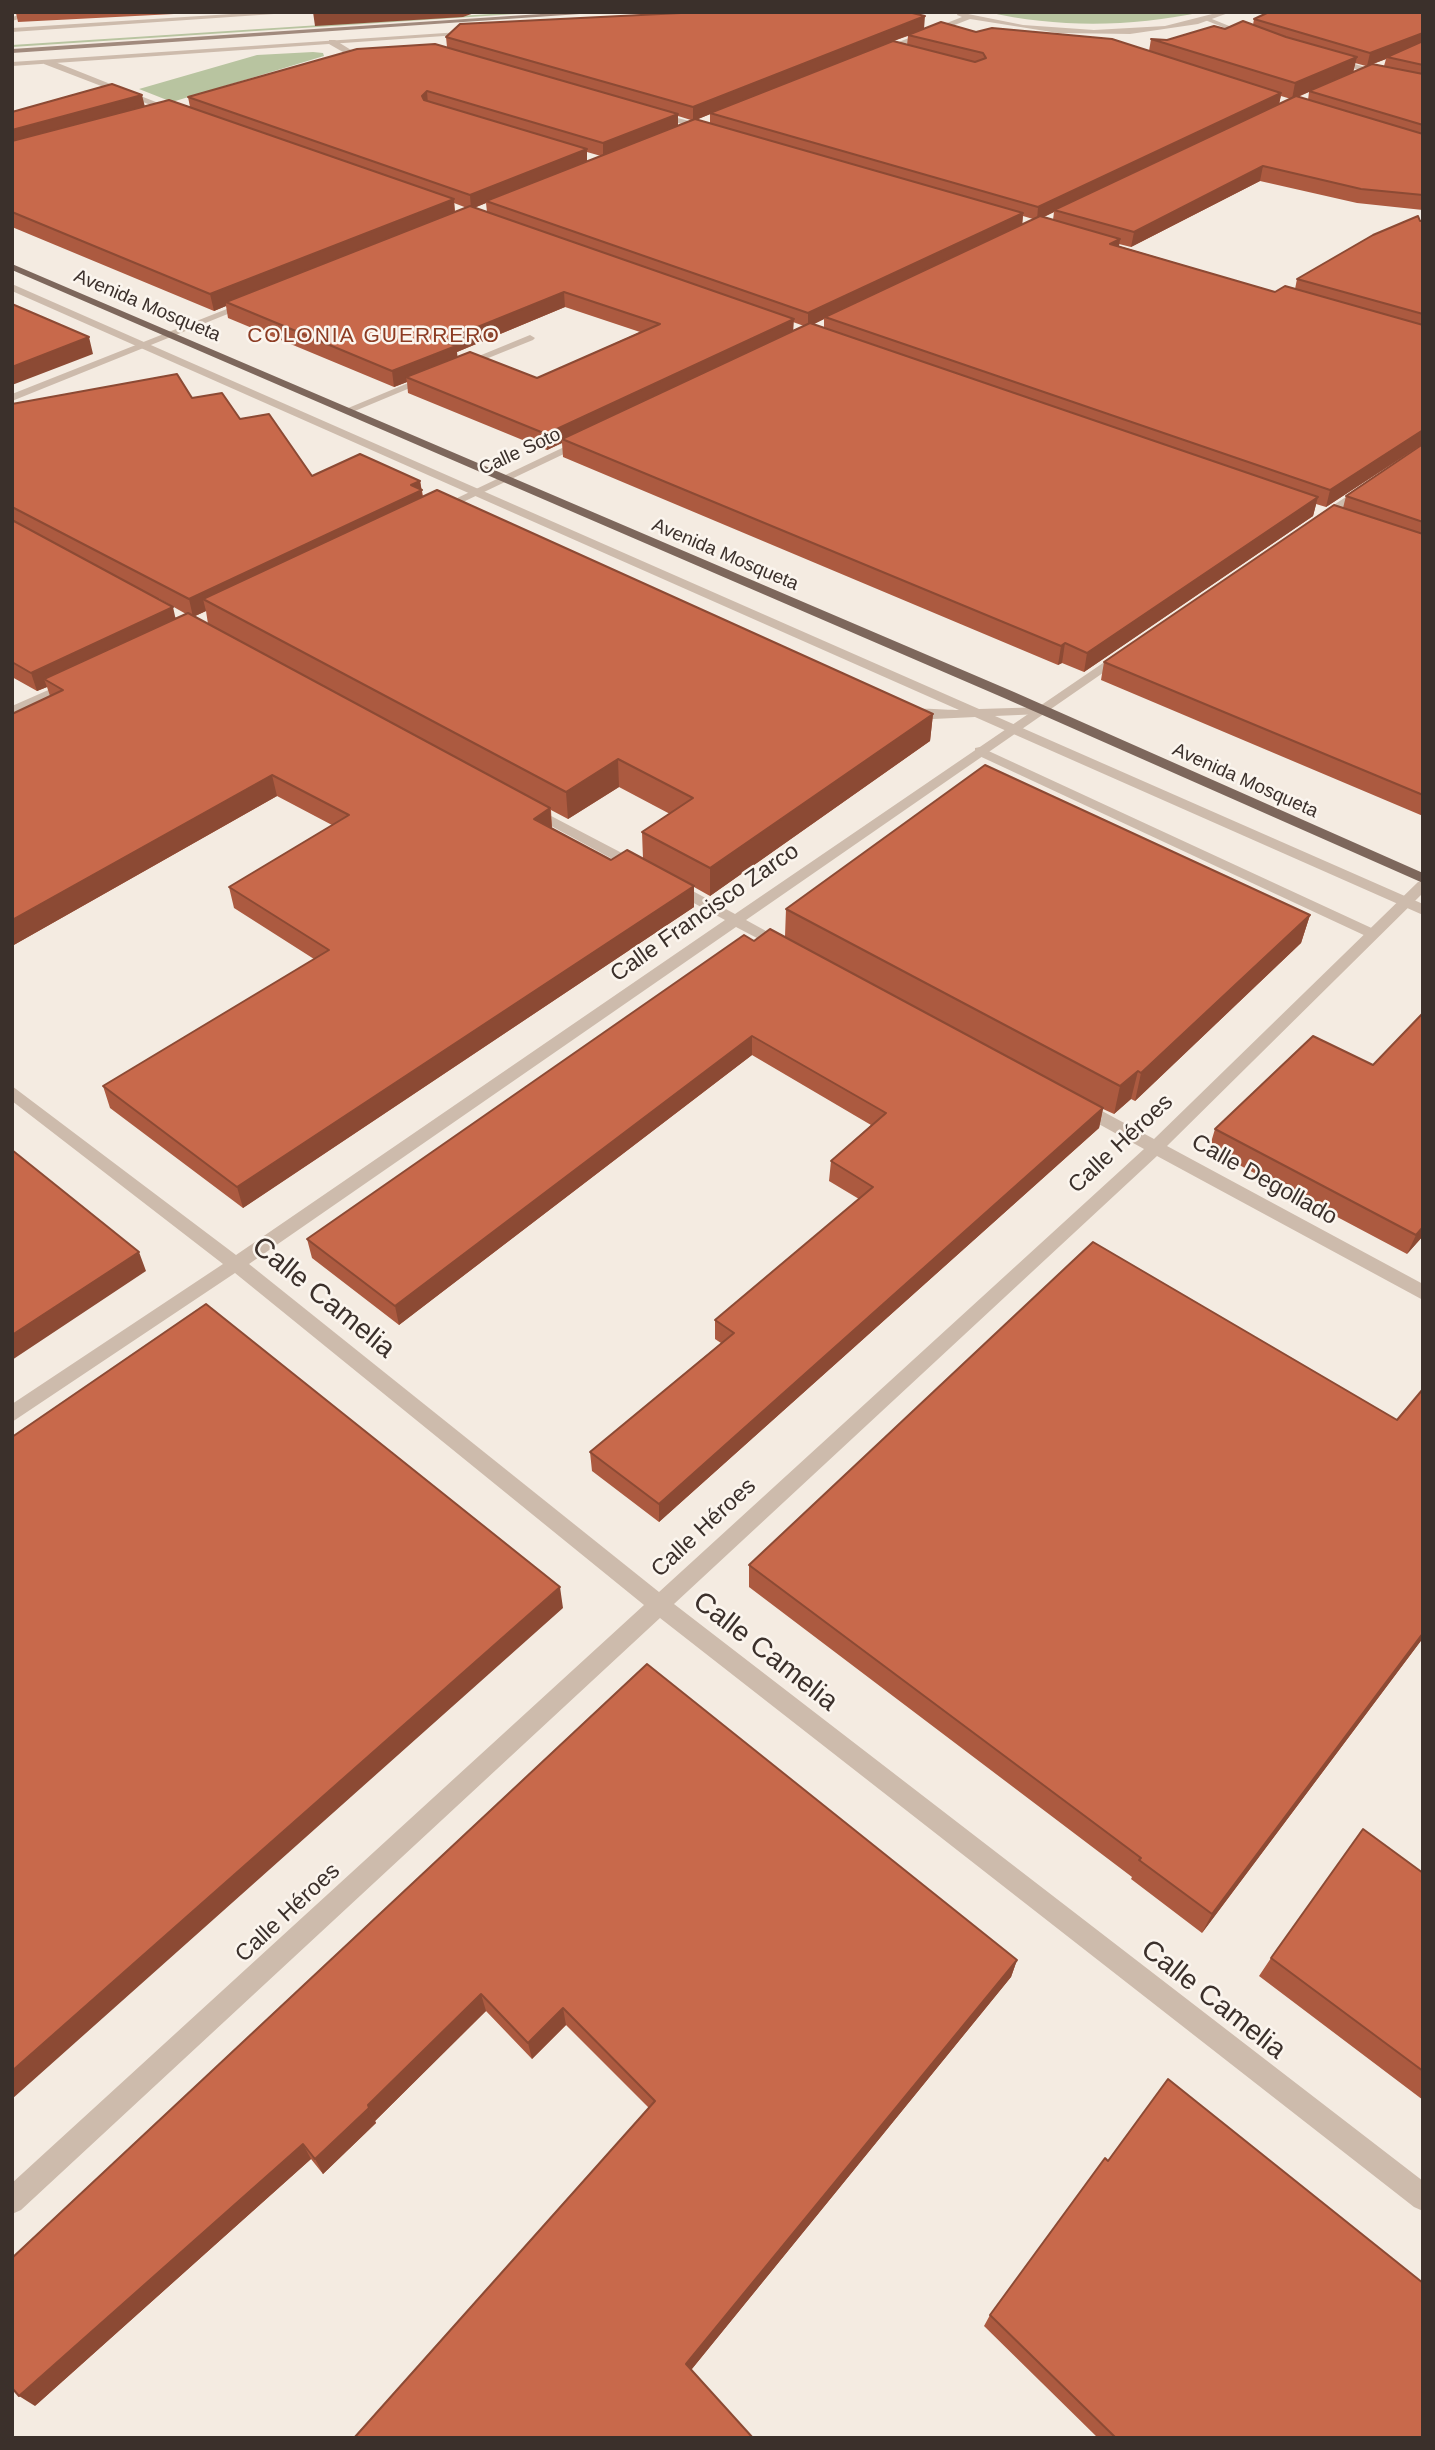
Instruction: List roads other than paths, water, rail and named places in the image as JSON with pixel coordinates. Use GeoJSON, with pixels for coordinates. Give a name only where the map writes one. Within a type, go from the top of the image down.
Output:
{"type":"FeatureCollection","features":[{"type":"Feature","properties":{"kind":"main road"},"geometry":{"type":"LineString","coordinates":[[205,29],[464,12]]}},
{"type":"Feature","properties":{"kind":"main road"},"geometry":{"type":"LineString","coordinates":[[12,51],[606,12]]}},
{"type":"Feature","properties":{"kind":"main road"},"geometry":{"type":"LineString","coordinates":[[83,37],[192,30]]}},
{"type":"Feature","properties":{"kind":"main road","name":"Avenida Mosqueta"},"geometry":{"type":"LineString","coordinates":[[12,267],[1041,710],[1423,879]]}},
{"type":"Feature","properties":{"kind":"street"},"geometry":{"type":"LineString","coordinates":[[12,19],[38,12]]}},
{"type":"Feature","properties":{"kind":"street"},"geometry":{"type":"LineString","coordinates":[[12,30],[300,12]]}},
{"type":"Feature","properties":{"kind":"street"},"geometry":{"type":"LineString","coordinates":[[952,12],[968,17],[1061,30],[1141,29],[1208,19],[1228,12]]}},
{"type":"Feature","properties":{"kind":"street"},"geometry":{"type":"LineString","coordinates":[[867,56],[968,17]]}},
{"type":"Feature","properties":{"kind":"street"},"geometry":{"type":"LineString","coordinates":[[52,19],[77,26]]}},
{"type":"Feature","properties":{"kind":"street"},"geometry":{"type":"LineString","coordinates":[[1208,19],[1256,38]]}},
{"type":"Feature","properties":{"kind":"street"},"geometry":{"type":"LineString","coordinates":[[1061,30],[1093,42]]}},
{"type":"Feature","properties":{"kind":"street"},"geometry":{"type":"LineString","coordinates":[[12,64],[486,31]]}},
{"type":"Feature","properties":{"kind":"street"},"geometry":{"type":"LineString","coordinates":[[447,44],[459,33]]}},
{"type":"Feature","properties":{"kind":"street"},"geometry":{"type":"LineString","coordinates":[[332,42],[358,57]]}},
{"type":"Feature","properties":{"kind":"street"},"geometry":{"type":"LineString","coordinates":[[891,47],[908,51]]}},
{"type":"Feature","properties":{"kind":"street"},"geometry":{"type":"LineString","coordinates":[[345,60],[380,56]]}},
{"type":"Feature","properties":{"kind":"street"},"geometry":{"type":"LineString","coordinates":[[1320,57],[1423,84]]}},
{"type":"Feature","properties":{"kind":"street"},"geometry":{"type":"LineString","coordinates":[[47,62],[192,117]]}},
{"type":"Feature","properties":{"kind":"street"},"geometry":{"type":"LineString","coordinates":[[1359,77],[1391,62]]}},
{"type":"Feature","properties":{"kind":"street"},"geometry":{"type":"LineString","coordinates":[[154,112],[180,105]]}},
{"type":"Feature","properties":{"kind":"street"},"geometry":{"type":"LineString","coordinates":[[643,110],[721,133]]}},
{"type":"Feature","properties":{"kind":"street"},"geometry":{"type":"LineString","coordinates":[[683,130],[707,120]]}},
{"type":"Feature","properties":{"kind":"street"},"geometry":{"type":"LineString","coordinates":[[12,287],[1414,906]]}},
{"type":"Feature","properties":{"kind":"street"},"geometry":{"type":"LineString","coordinates":[[12,398],[257,300]]}},
{"type":"Feature","properties":{"kind":"street"},"geometry":{"type":"LineString","coordinates":[[452,369],[530,338]]}},
{"type":"Feature","properties":{"kind":"street"},"geometry":{"type":"LineString","coordinates":[[346,411],[439,374]]}},
{"type":"Feature","properties":{"kind":"street","name":"Calle Soto"},"geometry":{"type":"LineString","coordinates":[[433,512],[590,438]]}},
{"type":"Feature","properties":{"kind":"street"},"geometry":{"type":"LineString","coordinates":[[1303,530],[1380,478]]}},
{"type":"Feature","properties":{"kind":"street"},"geometry":{"type":"LineString","coordinates":[[445,506],[458,512]]}},
{"type":"Feature","properties":{"kind":"street","name":"Calle Francisco Zarco"},"geometry":{"type":"LineString","coordinates":[[12,1414],[236,1264],[1132,647]]}},
{"type":"Feature","properties":{"kind":"street"},"geometry":{"type":"LineString","coordinates":[[12,711],[84,677]]}},
{"type":"Feature","properties":{"kind":"street"},"geometry":{"type":"LineString","coordinates":[[895,708],[933,715],[1041,710]]}},
{"type":"Feature","properties":{"kind":"street"},"geometry":{"type":"LineString","coordinates":[[980,751],[1373,934]]}},
{"type":"Feature","properties":{"kind":"street"},"geometry":{"type":"LineString","coordinates":[[517,802],[794,952]]}},
{"type":"Feature","properties":{"kind":"street","name":"Calle Héroes"},"geometry":{"type":"LineString","coordinates":[[12,2201],[1156,1147],[1373,934],[1414,906],[1423,885]]}},
{"type":"Feature","properties":{"kind":"street","name":"Calle Camelia"},"geometry":{"type":"LineString","coordinates":[[12,1092],[236,1264],[658,1604],[1423,2198]]}},
{"type":"Feature","properties":{"kind":"street","name":"Calle Degollado"},"geometry":{"type":"LineString","coordinates":[[1072,1101],[1423,1293]]}},
{"type":"Feature","properties":{"kind":"district","name":"COLONIA GUERRERO"},"geometry":{"type":"Point","coordinates":[374,336]}}]}
